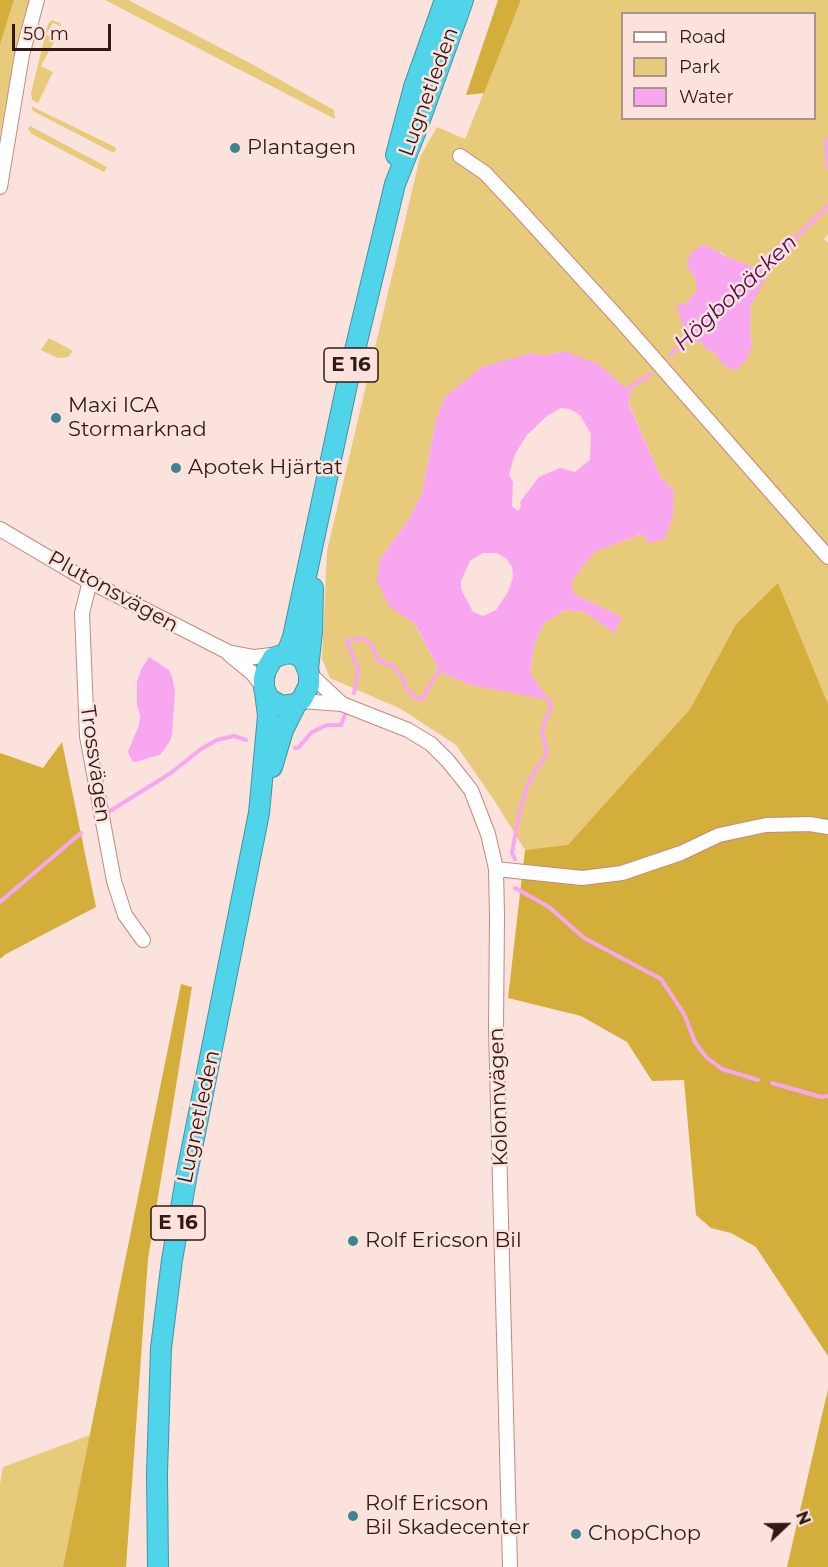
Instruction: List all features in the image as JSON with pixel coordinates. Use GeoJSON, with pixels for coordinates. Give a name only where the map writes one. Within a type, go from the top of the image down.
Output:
{"type":"FeatureCollection","features":[{"type":"Feature","properties":{"kind":"highway","name":"Lugnetleden"},"geometry":{"type":"LineString","coordinates":[[284,653],[293,637],[313,548],[349,375],[394,184],[398,142],[428,43],[445,0]]}},
{"type":"Feature","properties":{"kind":"highway","name":"Lugnetleden"},"geometry":{"type":"LineString","coordinates":[[394,184],[414,137],[463,0]]}},
{"type":"Feature","properties":{"kind":"highway","name":"Lugnetleden"},"geometry":{"type":"LineString","coordinates":[[308,671],[312,632],[313,548]]}},
{"type":"Feature","properties":{"kind":"highway"},"geometry":{"type":"LineString","coordinates":[[284,653],[301,657],[308,671]]}},
{"type":"Feature","properties":{"kind":"highway","name":"E 16"},"geometry":{"type":"LineString","coordinates":[[265,690],[266,670],[270,662],[284,653]]}},
{"type":"Feature","properties":{"kind":"highway","name":"E 16"},"geometry":{"type":"LineString","coordinates":[[298,702],[308,689],[308,671]]}},
{"type":"Feature","properties":{"kind":"highway","name":"Lugnetleden"},"geometry":{"type":"LineString","coordinates":[[259,813],[268,716],[265,690]]}},
{"type":"Feature","properties":{"kind":"highway"},"geometry":{"type":"LineString","coordinates":[[265,690],[272,702],[279,706],[288,706],[298,702]]}},
{"type":"Feature","properties":{"kind":"highway","name":"Lugnetleden"},"geometry":{"type":"LineString","coordinates":[[158,1567],[157,1473],[161,1348],[172,1260],[187,1173],[259,813],[283,730],[298,702]]}},
{"type":"Feature","properties":{"kind":"street"},"geometry":{"type":"LineString","coordinates":[[0,187],[22,55],[37,0]]}},
{"type":"Feature","properties":{"kind":"street"},"geometry":{"type":"LineString","coordinates":[[460,156],[485,173],[524,214],[828,557]]}},
{"type":"Feature","properties":{"kind":"street","name":"Plutonsvägen"},"geometry":{"type":"LineString","coordinates":[[0,529],[90,581],[228,652],[252,673],[265,690]]}},
{"type":"Feature","properties":{"kind":"street","name":"Trossvägen"},"geometry":{"type":"LineString","coordinates":[[90,581],[82,613],[87,736],[114,881],[125,915],[143,940]]}},
{"type":"Feature","properties":{"kind":"street","name":"Plutonsvägen"},"geometry":{"type":"LineString","coordinates":[[228,652],[254,657],[284,653]]}},
{"type":"Feature","properties":{"kind":"street","name":"Kolonnvägen"},"geometry":{"type":"LineString","coordinates":[[308,671],[342,704]]}},
{"type":"Feature","properties":{"kind":"street","name":"Kolonnvägen"},"geometry":{"type":"LineString","coordinates":[[298,702],[342,704],[408,730],[431,744],[471,790],[488,834],[496,869],[496,1028],[510,1567]]}},
{"type":"Feature","properties":{"kind":"street"},"geometry":{"type":"LineString","coordinates":[[496,869],[582,878],[622,873],[681,853],[719,835],[766,825],[810,824],[828,828]]}},
{"type":"Feature","properties":{"kind":"green space"},"geometry":{"type":"Polygon","coordinates":[[[14,0],[29,0],[16,47],[0,135],[0,45],[14,0]]]}},
{"type":"Feature","properties":{"kind":"green space"},"geometry":{"type":"Polygon","coordinates":[[[105,0],[128,0],[248,62],[334,110],[335,119],[105,0]]]}},
{"type":"Feature","properties":{"kind":"green space"},"geometry":{"type":"Polygon","coordinates":[[[521,0],[828,0],[828,235],[824,239],[828,243],[828,704],[778,584],[736,624],[690,709],[568,846],[525,850],[456,745],[401,709],[330,678],[322,659],[327,551],[420,157],[437,127],[465,139],[521,0]],[[721,252],[689,270],[696,278],[696,292],[686,303],[685,331],[682,340],[686,344],[694,341],[702,343],[706,349],[716,354],[752,343],[751,305],[759,289],[764,264],[753,267],[727,257],[721,252]],[[564,351],[544,356],[531,353],[436,419],[422,493],[408,521],[380,559],[440,672],[471,685],[548,699],[530,673],[534,646],[544,623],[565,610],[585,612],[614,632],[622,617],[574,594],[571,582],[593,552],[642,534],[674,490],[661,478],[628,402],[631,393],[564,351]]]}},
{"type":"Feature","properties":{"kind":"green space"},"geometry":{"type":"Polygon","coordinates":[[[52,20],[60,23],[62,27],[53,23],[46,34],[55,40],[41,66],[53,72],[38,103],[32,100],[31,93],[48,24],[52,20]]]}},
{"type":"Feature","properties":{"kind":"green space"},"geometry":{"type":"Polygon","coordinates":[[[31,106],[115,147],[116,150],[112,152],[33,111],[31,106]]]}},
{"type":"Feature","properties":{"kind":"green space"},"geometry":{"type":"Polygon","coordinates":[[[30,126],[107,167],[104,172],[32,134],[28,129],[30,126]]]}},
{"type":"Feature","properties":{"kind":"green space"},"geometry":{"type":"Polygon","coordinates":[[[49,338],[73,351],[68,357],[58,358],[41,350],[49,338]]]}},
{"type":"Feature","properties":{"kind":"green space"},"geometry":{"type":"Polygon","coordinates":[[[90,1435],[63,1567],[0,1567],[0,1484],[3,1467],[90,1435]]]}},
{"type":"Feature","properties":{"kind":"shaded area"},"geometry":{"type":"Polygon","coordinates":[[[0,0],[14,0],[0,45],[0,0]]]}},
{"type":"Feature","properties":{"kind":"shaded area"},"geometry":{"type":"Polygon","coordinates":[[[498,0],[521,0],[484,93],[466,95],[498,0]]]}},
{"type":"Feature","properties":{"kind":"shaded area"},"geometry":{"type":"Polygon","coordinates":[[[778,583],[828,704],[828,1356],[756,1247],[731,1233],[711,1228],[696,1215],[684,1080],[652,1081],[627,1042],[581,1016],[508,998],[525,850],[568,845],[690,709],[736,624],[778,583]]]}},
{"type":"Feature","properties":{"kind":"shaded area"},"geometry":{"type":"Polygon","coordinates":[[[62,742],[96,907],[0,959],[0,753],[43,768],[62,742]]]}},
{"type":"Feature","properties":{"kind":"shaded area"},"geometry":{"type":"Polygon","coordinates":[[[181,984],[192,987],[148,1259],[126,1567],[63,1567],[181,984]]]}},
{"type":"Feature","properties":{"kind":"shaded area"},"geometry":{"type":"Polygon","coordinates":[[[828,1389],[828,1567],[787,1567],[828,1389]]]}},
{"type":"Feature","properties":{"kind":"water"},"geometry":{"type":"Polygon","coordinates":[[[700,246],[708,246],[727,257],[753,267],[764,264],[769,273],[751,305],[752,343],[748,357],[738,369],[732,370],[720,362],[716,354],[706,349],[702,343],[694,341],[686,344],[682,340],[685,331],[676,306],[686,303],[696,292],[696,278],[689,270],[687,261],[693,251],[700,246]]]}},
{"type":"Feature","properties":{"kind":"water"},"geometry":{"type":"Polygon","coordinates":[[[564,351],[598,364],[631,393],[628,403],[661,478],[674,490],[673,516],[665,539],[649,543],[641,534],[594,552],[571,582],[574,594],[622,617],[614,633],[585,612],[565,610],[544,623],[534,646],[530,673],[549,700],[471,685],[440,672],[415,624],[389,606],[377,581],[380,559],[408,521],[422,493],[436,419],[445,397],[482,367],[531,353],[544,356],[564,351]],[[561,408],[547,416],[527,435],[515,454],[509,475],[513,482],[512,506],[518,511],[521,507],[520,502],[539,477],[560,468],[575,472],[590,460],[591,434],[580,415],[570,409],[561,408]],[[483,553],[470,561],[461,581],[461,589],[473,612],[483,616],[496,610],[508,592],[513,577],[512,567],[507,559],[497,553],[483,553]]]}},
{"type":"Feature","properties":{"kind":"water"},"geometry":{"type":"Polygon","coordinates":[[[149,657],[169,670],[172,677],[175,692],[172,734],[160,755],[135,762],[132,761],[128,752],[139,725],[137,681],[149,657]]]}},
{"type":"Feature","properties":{"kind":"waterway","name":"Högbobäcken"},"geometry":{"type":"LineString","coordinates":[[828,139],[826,142],[828,167]]}},
{"type":"Feature","properties":{"kind":"waterway","name":"Högbobäcken"},"geometry":{"type":"LineString","coordinates":[[762,270],[828,206]]}},
{"type":"Feature","properties":{"kind":"waterway","name":"Högbobäcken"},"geometry":{"type":"LineString","coordinates":[[670,355],[686,340]]}},
{"type":"Feature","properties":{"kind":"waterway","name":"Högbobäcken"},"geometry":{"type":"LineString","coordinates":[[623,392],[650,374]]}},
{"type":"Feature","properties":{"kind":"waterway","name":"Högbobäcken"},"geometry":{"type":"LineString","coordinates":[[354,693],[358,670],[347,640],[364,639],[372,645],[379,661],[393,666],[415,698],[422,699],[440,669]]}},
{"type":"Feature","properties":{"kind":"waterway"},"geometry":{"type":"LineString","coordinates":[[515,859],[512,853],[519,814],[528,784],[547,752],[542,733],[551,709],[547,698]]}},
{"type":"Feature","properties":{"kind":"waterway","name":"Högbobäcken"},"geometry":{"type":"LineString","coordinates":[[295,748],[298,748],[312,732],[327,725],[341,725],[345,715]]}},
{"type":"Feature","properties":{"kind":"waterway","name":"Högbobäcken"},"geometry":{"type":"LineString","coordinates":[[110,811],[171,773],[201,749],[217,740],[234,736],[246,740]]}},
{"type":"Feature","properties":{"kind":"waterway","name":"Högbobäcken"},"geometry":{"type":"LineString","coordinates":[[0,902],[81,833]]}},
{"type":"Feature","properties":{"kind":"waterway"},"geometry":{"type":"LineString","coordinates":[[515,888],[549,907],[584,938],[661,979],[684,1014],[695,1042],[706,1057],[722,1069],[758,1080]]}},
{"type":"Feature","properties":{"kind":"waterway"},"geometry":{"type":"LineString","coordinates":[[772,1083],[821,1097],[828,1096]]}},
{"type":"Feature","properties":{"kind":"place","name":"Plantagen"},"geometry":{"type":"Point","coordinates":[235,148]}},
{"type":"Feature","properties":{"kind":"place","name":"Maxi ICA Stormarknad"},"geometry":{"type":"Point","coordinates":[56,418]}},
{"type":"Feature","properties":{"kind":"place","name":"Apotek Hjärtat"},"geometry":{"type":"Point","coordinates":[176,468]}},
{"type":"Feature","properties":{"kind":"place","name":"Rolf Ericson Bil"},"geometry":{"type":"Point","coordinates":[353,1241]}},
{"type":"Feature","properties":{"kind":"place","name":"Rolf Ericson Bil Skadecenter"},"geometry":{"type":"Point","coordinates":[353,1516]}},
{"type":"Feature","properties":{"kind":"place","name":"ChopChop"},"geometry":{"type":"Point","coordinates":[576,1534]}}]}
